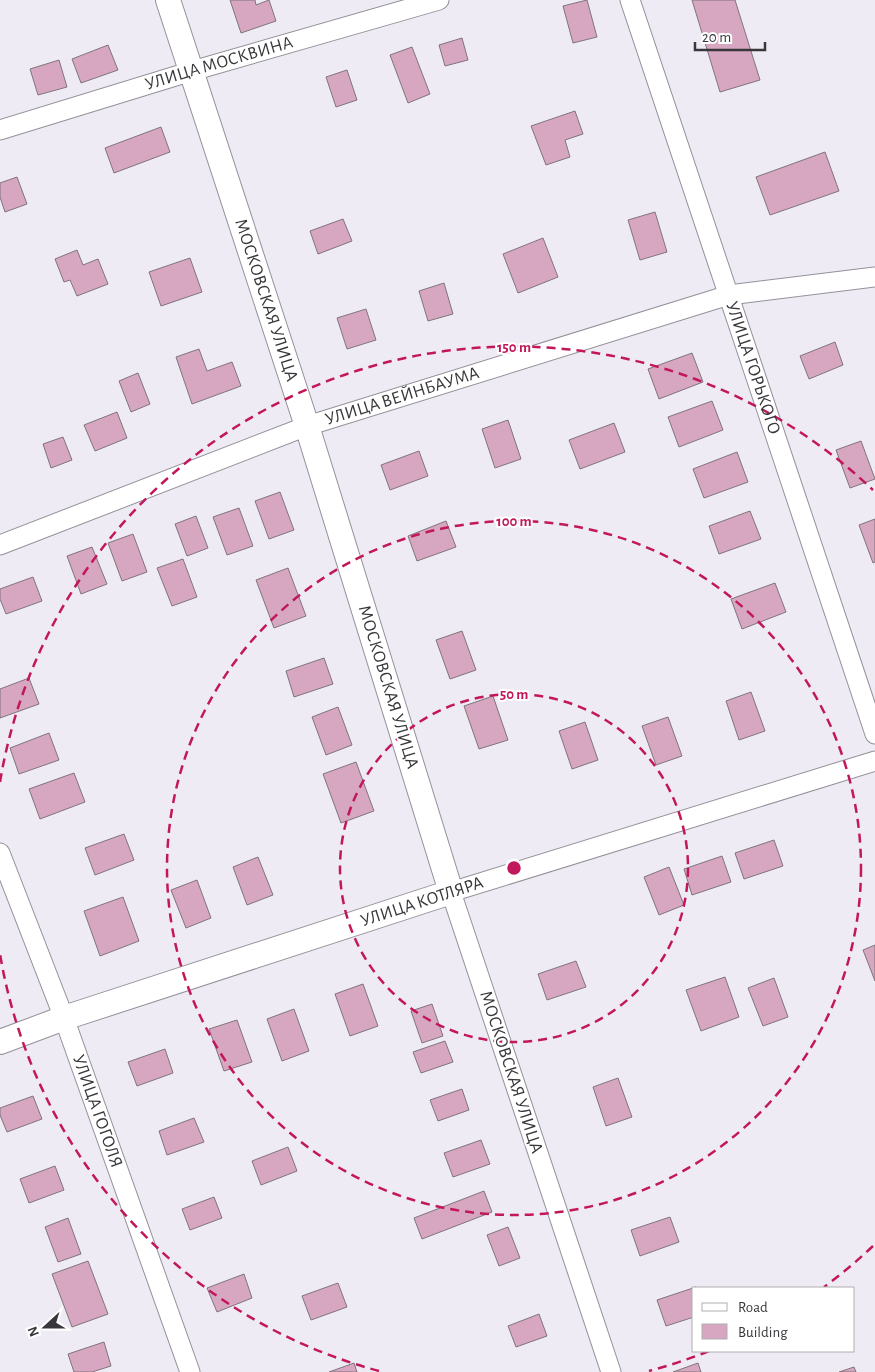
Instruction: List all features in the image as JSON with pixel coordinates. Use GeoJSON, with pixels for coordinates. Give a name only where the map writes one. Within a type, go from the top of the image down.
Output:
{"type":"FeatureCollection","features":[{"type":"Feature","properties":{"kind":"street","name":"МОСКОВСКАЯ УЛИЦА"},"geometry":{"type":"LineString","coordinates":[[168,0],[307,426],[452,892],[611,1372]]}},
{"type":"Feature","properties":{"kind":"street","name":"УЛИЦА МОСКВИНА"},"geometry":{"type":"LineString","coordinates":[[0,130],[192,71],[439,0]]}},
{"type":"Feature","properties":{"kind":"street","name":"УЛИЦА ГОРЬКОГО"},"geometry":{"type":"LineString","coordinates":[[630,0],[875,734]]}},
{"type":"Feature","properties":{"kind":"street","name":"УЛИЦА ВЕЙНБАУМА"},"geometry":{"type":"LineString","coordinates":[[0,545],[307,426],[729,295],[875,277]]}},
{"type":"Feature","properties":{"kind":"street","name":"УЛИЦА КОТЛЯРА"},"geometry":{"type":"LineString","coordinates":[[0,1042],[64,1018],[452,892],[875,761]]}},
{"type":"Feature","properties":{"kind":"street","name":"УЛИЦА ГОГОЛЯ"},"geometry":{"type":"LineString","coordinates":[[0,853],[64,1018],[190,1372]]}},
{"type":"Feature","properties":{"kind":"building"},"geometry":{"type":"Polygon","coordinates":[[[230,0],[255,0],[256,5],[269,0],[276,21],[241,33],[230,0]]]}},
{"type":"Feature","properties":{"kind":"building"},"geometry":{"type":"Polygon","coordinates":[[[587,0],[597,37],[573,43],[563,6],[587,0]]]}},
{"type":"Feature","properties":{"kind":"building"},"geometry":{"type":"Polygon","coordinates":[[[692,0],[735,0],[760,80],[720,92],[692,0]]]}},
{"type":"Feature","properties":{"kind":"building"},"geometry":{"type":"Polygon","coordinates":[[[462,38],[468,60],[445,66],[439,45],[462,38]]]}},
{"type":"Feature","properties":{"kind":"building"},"geometry":{"type":"Polygon","coordinates":[[[108,45],[118,70],[81,83],[72,59],[108,45]]]}},
{"type":"Feature","properties":{"kind":"building"},"geometry":{"type":"Polygon","coordinates":[[[412,47],[430,94],[408,103],[390,55],[412,47]]]}},
{"type":"Feature","properties":{"kind":"building"},"geometry":{"type":"Polygon","coordinates":[[[59,60],[67,87],[38,95],[30,69],[59,60]]]}},
{"type":"Feature","properties":{"kind":"building"},"geometry":{"type":"Polygon","coordinates":[[[347,70],[357,100],[336,107],[326,77],[347,70]]]}},
{"type":"Feature","properties":{"kind":"building"},"geometry":{"type":"Polygon","coordinates":[[[575,111],[583,134],[565,140],[570,157],[546,165],[531,126],[575,111]]]}},
{"type":"Feature","properties":{"kind":"building"},"geometry":{"type":"Polygon","coordinates":[[[161,127],[170,152],[114,173],[105,148],[161,127]]]}},
{"type":"Feature","properties":{"kind":"building"},"geometry":{"type":"Polygon","coordinates":[[[825,152],[839,191],[770,215],[756,177],[825,152]]]}},
{"type":"Feature","properties":{"kind":"building"},"geometry":{"type":"Polygon","coordinates":[[[17,177],[27,204],[5,212],[0,197],[0,183],[17,177]]]}},
{"type":"Feature","properties":{"kind":"building"},"geometry":{"type":"Polygon","coordinates":[[[655,212],[667,252],[640,260],[628,220],[655,212]]]}},
{"type":"Feature","properties":{"kind":"building"},"geometry":{"type":"Polygon","coordinates":[[[343,219],[352,241],[318,254],[310,231],[343,219]]]}},
{"type":"Feature","properties":{"kind":"building"},"geometry":{"type":"Polygon","coordinates":[[[543,238],[558,277],[518,293],[503,254],[543,238]]]}},
{"type":"Feature","properties":{"kind":"building"},"geometry":{"type":"Polygon","coordinates":[[[77,250],[83,265],[98,259],[108,284],[77,296],[70,280],[64,282],[55,259],[77,250]]]}},
{"type":"Feature","properties":{"kind":"building"},"geometry":{"type":"Polygon","coordinates":[[[190,258],[202,292],[161,306],[149,272],[190,258]]]}},
{"type":"Feature","properties":{"kind":"building"},"geometry":{"type":"Polygon","coordinates":[[[444,283],[453,314],[428,321],[419,291],[444,283]]]}},
{"type":"Feature","properties":{"kind":"building"},"geometry":{"type":"Polygon","coordinates":[[[366,309],[376,340],[347,349],[337,318],[366,309]]]}},
{"type":"Feature","properties":{"kind":"building"},"geometry":{"type":"Polygon","coordinates":[[[835,342],[843,365],[809,379],[800,356],[835,342]]]}},
{"type":"Feature","properties":{"kind":"building"},"geometry":{"type":"Polygon","coordinates":[[[199,349],[207,371],[232,362],[241,386],[192,404],[176,357],[199,349]]]}},
{"type":"Feature","properties":{"kind":"building"},"geometry":{"type":"Polygon","coordinates":[[[692,353],[703,382],[659,399],[648,369],[692,353]]]}},
{"type":"Feature","properties":{"kind":"building"},"geometry":{"type":"Polygon","coordinates":[[[138,373],[150,404],[131,412],[119,381],[138,373]]]}},
{"type":"Feature","properties":{"kind":"building"},"geometry":{"type":"Polygon","coordinates":[[[712,401],[723,430],[679,447],[668,417],[712,401]]]}},
{"type":"Feature","properties":{"kind":"building"},"geometry":{"type":"Polygon","coordinates":[[[117,412],[127,438],[95,451],[84,425],[117,412]]]}},
{"type":"Feature","properties":{"kind":"building"},"geometry":{"type":"Polygon","coordinates":[[[508,420],[521,459],[495,468],[482,429],[508,420]]]}},
{"type":"Feature","properties":{"kind":"building"},"geometry":{"type":"Polygon","coordinates":[[[614,423],[625,452],[580,469],[569,440],[614,423]]]}},
{"type":"Feature","properties":{"kind":"building"},"geometry":{"type":"Polygon","coordinates":[[[63,437],[72,460],[51,468],[43,444],[63,437]]]}},
{"type":"Feature","properties":{"kind":"building"},"geometry":{"type":"Polygon","coordinates":[[[861,441],[875,479],[850,488],[836,450],[861,441]]]}},
{"type":"Feature","properties":{"kind":"building"},"geometry":{"type":"Polygon","coordinates":[[[419,451],[428,476],[390,490],[381,465],[419,451]]]}},
{"type":"Feature","properties":{"kind":"building"},"geometry":{"type":"Polygon","coordinates":[[[737,452],[748,482],[704,498],[693,469],[737,452]]]}},
{"type":"Feature","properties":{"kind":"building"},"geometry":{"type":"Polygon","coordinates":[[[280,492],[294,530],[269,539],[255,501],[280,492]]]}},
{"type":"Feature","properties":{"kind":"building"},"geometry":{"type":"Polygon","coordinates":[[[239,508],[253,546],[227,555],[213,517],[239,508]]]}},
{"type":"Feature","properties":{"kind":"building"},"geometry":{"type":"Polygon","coordinates":[[[750,511],[761,539],[719,554],[709,526],[750,511]]]}},
{"type":"Feature","properties":{"kind":"building"},"geometry":{"type":"Polygon","coordinates":[[[196,516],[208,548],[187,556],[175,524],[196,516]]]}},
{"type":"Feature","properties":{"kind":"building"},"geometry":{"type":"Polygon","coordinates":[[[875,519],[875,562],[873,563],[859,525],[875,519]]]}},
{"type":"Feature","properties":{"kind":"building"},"geometry":{"type":"Polygon","coordinates":[[[446,521],[456,547],[417,561],[408,536],[446,521]]]}},
{"type":"Feature","properties":{"kind":"building"},"geometry":{"type":"Polygon","coordinates":[[[133,534],[147,572],[122,581],[108,543],[133,534]]]}},
{"type":"Feature","properties":{"kind":"building"},"geometry":{"type":"Polygon","coordinates":[[[92,547],[107,584],[81,594],[67,556],[92,547]]]}},
{"type":"Feature","properties":{"kind":"building"},"geometry":{"type":"Polygon","coordinates":[[[183,559],[197,597],[172,606],[157,568],[183,559]]]}},
{"type":"Feature","properties":{"kind":"building"},"geometry":{"type":"Polygon","coordinates":[[[288,568],[306,616],[274,628],[256,580],[288,568]]]}},
{"type":"Feature","properties":{"kind":"building"},"geometry":{"type":"Polygon","coordinates":[[[33,577],[42,601],[6,614],[0,599],[0,589],[33,577]]]}},
{"type":"Feature","properties":{"kind":"building"},"geometry":{"type":"Polygon","coordinates":[[[775,583],[786,612],[742,629],[731,599],[775,583]]]}},
{"type":"Feature","properties":{"kind":"building"},"geometry":{"type":"Polygon","coordinates":[[[462,631],[476,670],[450,679],[436,640],[462,631]]]}},
{"type":"Feature","properties":{"kind":"building"},"geometry":{"type":"Polygon","coordinates":[[[324,658],[333,684],[294,697],[286,671],[324,658]]]}},
{"type":"Feature","properties":{"kind":"building"},"geometry":{"type":"Polygon","coordinates":[[[29,678],[39,704],[0,718],[0,689],[29,678]]]}},
{"type":"Feature","properties":{"kind":"building"},"geometry":{"type":"Polygon","coordinates":[[[751,692],[765,731],[739,740],[726,701],[751,692]]]}},
{"type":"Feature","properties":{"kind":"building"},"geometry":{"type":"Polygon","coordinates":[[[493,696],[508,740],[479,749],[464,706],[493,696]]]}},
{"type":"Feature","properties":{"kind":"building"},"geometry":{"type":"Polygon","coordinates":[[[338,707],[352,745],[326,755],[312,717],[338,707]]]}},
{"type":"Feature","properties":{"kind":"building"},"geometry":{"type":"Polygon","coordinates":[[[668,717],[682,756],[656,765],[642,726],[668,717]]]}},
{"type":"Feature","properties":{"kind":"building"},"geometry":{"type":"Polygon","coordinates":[[[585,722],[598,760],[572,769],[559,731],[585,722]]]}},
{"type":"Feature","properties":{"kind":"building"},"geometry":{"type":"Polygon","coordinates":[[[49,733],[59,760],[19,774],[10,748],[49,733]]]}},
{"type":"Feature","properties":{"kind":"building"},"geometry":{"type":"Polygon","coordinates":[[[356,762],[374,811],[341,823],[323,774],[356,762]]]}},
{"type":"Feature","properties":{"kind":"building"},"geometry":{"type":"Polygon","coordinates":[[[74,773],[85,802],[40,819],[29,789],[74,773]]]}},
{"type":"Feature","properties":{"kind":"building"},"geometry":{"type":"Polygon","coordinates":[[[124,834],[134,860],[95,875],[85,848],[124,834]]]}},
{"type":"Feature","properties":{"kind":"building"},"geometry":{"type":"Polygon","coordinates":[[[774,840],[783,866],[744,879],[735,853],[774,840]]]}},
{"type":"Feature","properties":{"kind":"building"},"geometry":{"type":"Polygon","coordinates":[[[722,856],[731,882],[692,895],[684,869],[722,856]]]}},
{"type":"Feature","properties":{"kind":"building"},"geometry":{"type":"Polygon","coordinates":[[[258,857],[273,895],[247,905],[233,867],[258,857]]]}},
{"type":"Feature","properties":{"kind":"building"},"geometry":{"type":"Polygon","coordinates":[[[669,867],[684,905],[659,915],[644,877],[669,867]]]}},
{"type":"Feature","properties":{"kind":"building"},"geometry":{"type":"Polygon","coordinates":[[[197,880],[211,918],[186,928],[171,890],[197,880]]]}},
{"type":"Feature","properties":{"kind":"building"},"geometry":{"type":"Polygon","coordinates":[[[123,897],[139,941],[100,956],[84,911],[123,897]]]}},
{"type":"Feature","properties":{"kind":"building"},"geometry":{"type":"Polygon","coordinates":[[[875,945],[875,981],[863,950],[875,945]]]}},
{"type":"Feature","properties":{"kind":"building"},"geometry":{"type":"Polygon","coordinates":[[[576,961],[586,987],[547,1000],[538,974],[576,961]]]}},
{"type":"Feature","properties":{"kind":"building"},"geometry":{"type":"Polygon","coordinates":[[[725,977],[739,1017],[701,1031],[686,990],[725,977]]]}},
{"type":"Feature","properties":{"kind":"building"},"geometry":{"type":"Polygon","coordinates":[[[774,978],[788,1017],[763,1026],[748,988],[774,978]]]}},
{"type":"Feature","properties":{"kind":"building"},"geometry":{"type":"Polygon","coordinates":[[[363,984],[378,1026],[350,1036],[335,994],[363,984]]]}},
{"type":"Feature","properties":{"kind":"building"},"geometry":{"type":"Polygon","coordinates":[[[432,1004],[443,1036],[422,1043],[411,1011],[432,1004]]]}},
{"type":"Feature","properties":{"kind":"building"},"geometry":{"type":"Polygon","coordinates":[[[294,1009],[309,1051],[282,1061],[267,1019],[294,1009]]]}},
{"type":"Feature","properties":{"kind":"building"},"geometry":{"type":"Polygon","coordinates":[[[237,1020],[252,1062],[224,1071],[209,1029],[237,1020]]]}},
{"type":"Feature","properties":{"kind":"building"},"geometry":{"type":"Polygon","coordinates":[[[445,1041],[453,1062],[421,1073],[413,1052],[445,1041]]]}},
{"type":"Feature","properties":{"kind":"building"},"geometry":{"type":"Polygon","coordinates":[[[165,1049],[173,1073],[137,1086],[128,1062],[165,1049]]]}},
{"type":"Feature","properties":{"kind":"building"},"geometry":{"type":"Polygon","coordinates":[[[618,1078],[632,1117],[606,1126],[593,1087],[618,1078]]]}},
{"type":"Feature","properties":{"kind":"building"},"geometry":{"type":"Polygon","coordinates":[[[462,1089],[469,1110],[438,1121],[430,1100],[462,1089]]]}},
{"type":"Feature","properties":{"kind":"building"},"geometry":{"type":"Polygon","coordinates":[[[33,1096],[42,1119],[7,1132],[0,1115],[0,1108],[33,1096]]]}},
{"type":"Feature","properties":{"kind":"building"},"geometry":{"type":"Polygon","coordinates":[[[194,1118],[204,1142],[167,1155],[159,1131],[194,1118]]]}},
{"type":"Feature","properties":{"kind":"building"},"geometry":{"type":"Polygon","coordinates":[[[481,1140],[490,1164],[453,1177],[444,1153],[481,1140]]]}},
{"type":"Feature","properties":{"kind":"building"},"geometry":{"type":"Polygon","coordinates":[[[288,1147],[297,1171],[261,1185],[252,1161],[288,1147]]]}},
{"type":"Feature","properties":{"kind":"building"},"geometry":{"type":"Polygon","coordinates":[[[55,1166],[64,1190],[29,1203],[20,1179],[55,1166]]]}},
{"type":"Feature","properties":{"kind":"building"},"geometry":{"type":"Polygon","coordinates":[[[484,1191],[492,1212],[422,1239],[414,1218],[484,1191]]]}},
{"type":"Feature","properties":{"kind":"building"},"geometry":{"type":"Polygon","coordinates":[[[214,1197],[222,1218],[190,1230],[182,1209],[214,1197]]]}},
{"type":"Feature","properties":{"kind":"building"},"geometry":{"type":"Polygon","coordinates":[[[670,1217],[679,1242],[640,1256],[631,1230],[670,1217]]]}},
{"type":"Feature","properties":{"kind":"building"},"geometry":{"type":"Polygon","coordinates":[[[68,1218],[81,1254],[58,1262],[45,1227],[68,1218]]]}},
{"type":"Feature","properties":{"kind":"building"},"geometry":{"type":"Polygon","coordinates":[[[508,1227],[520,1258],[499,1266],[487,1235],[508,1227]]]}},
{"type":"Feature","properties":{"kind":"building"},"geometry":{"type":"Polygon","coordinates":[[[88,1261],[108,1314],[72,1327],[52,1274],[88,1261]]]}},
{"type":"Feature","properties":{"kind":"building"},"geometry":{"type":"Polygon","coordinates":[[[244,1274],[252,1298],[217,1312],[207,1288],[244,1274]]]}},
{"type":"Feature","properties":{"kind":"building"},"geometry":{"type":"Polygon","coordinates":[[[338,1283],[347,1307],[311,1320],[302,1296],[338,1283]]]}},
{"type":"Feature","properties":{"kind":"building"},"geometry":{"type":"Polygon","coordinates":[[[692,1288],[692,1318],[666,1326],[657,1300],[692,1288]]]}},
{"type":"Feature","properties":{"kind":"building"},"geometry":{"type":"Polygon","coordinates":[[[539,1314],[547,1336],[516,1347],[508,1326],[539,1314]]]}},
{"type":"Feature","properties":{"kind":"building"},"geometry":{"type":"Polygon","coordinates":[[[104,1342],[111,1366],[92,1372],[74,1372],[68,1354],[104,1342]]]}},
{"type":"Feature","properties":{"kind":"building"},"geometry":{"type":"Polygon","coordinates":[[[354,1363],[357,1372],[329,1372],[354,1363]]]}},
{"type":"Feature","properties":{"kind":"building"},"geometry":{"type":"Polygon","coordinates":[[[698,1363],[701,1372],[673,1372],[698,1363]]]}},
{"type":"Feature","properties":{"kind":"building"},"geometry":{"type":"Polygon","coordinates":[[[854,1367],[856,1372],[839,1372],[854,1367]]]}}]}
